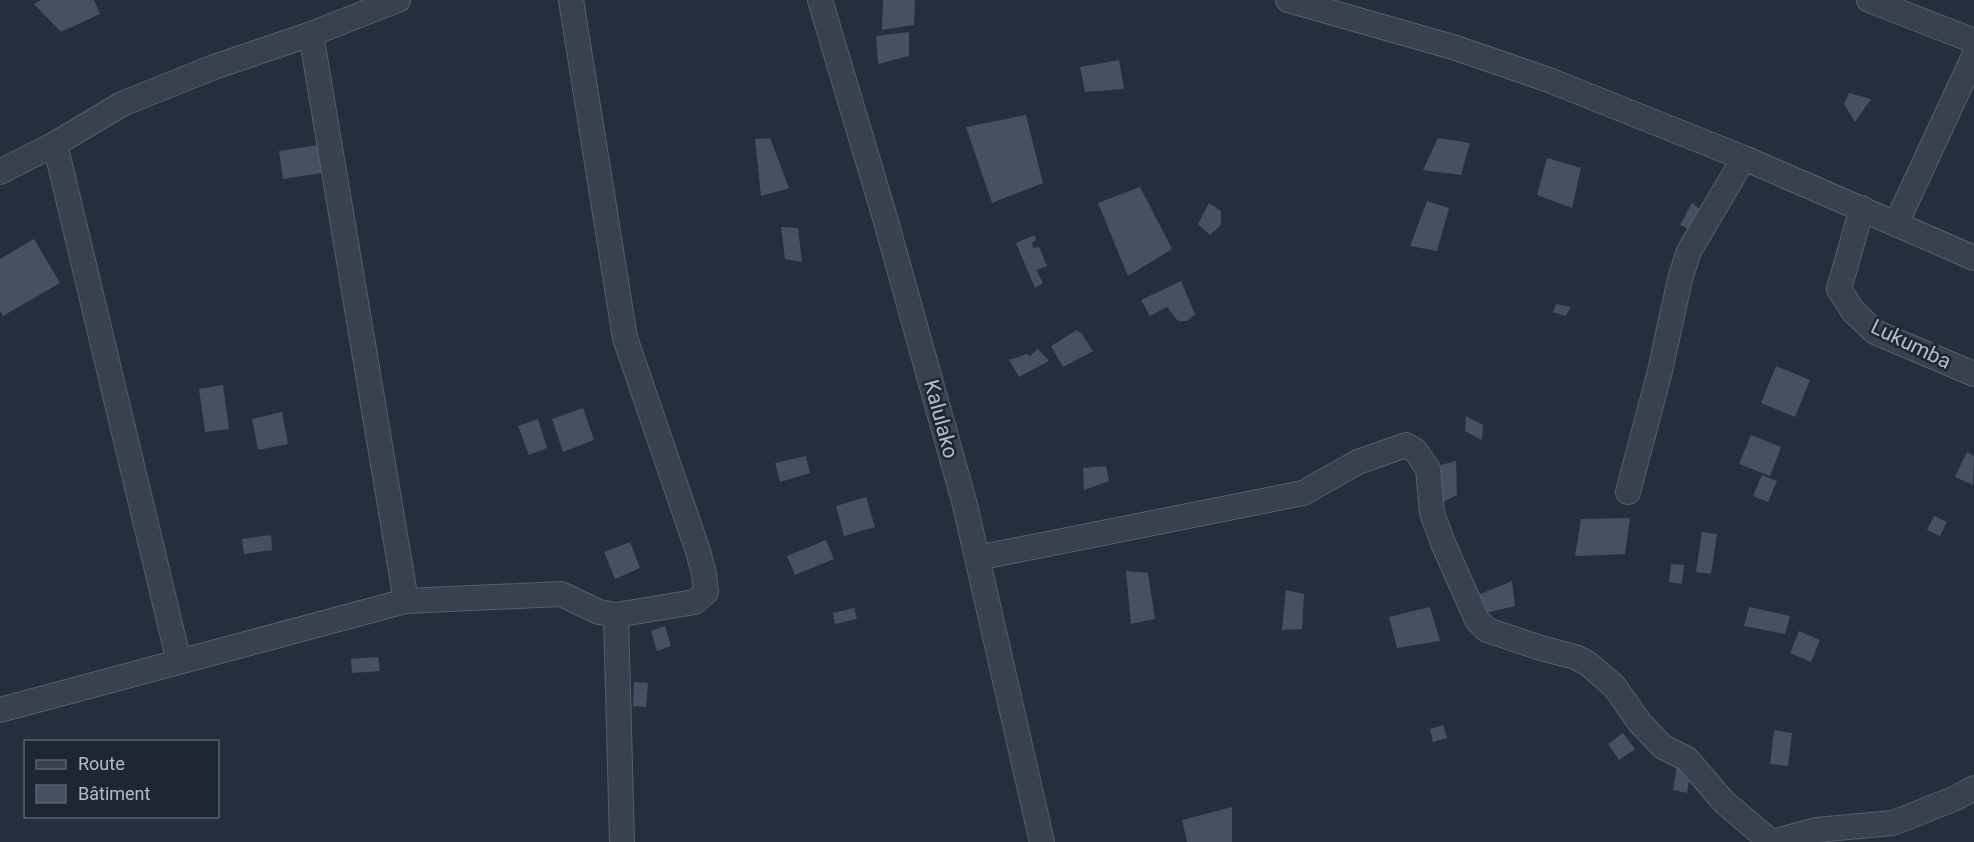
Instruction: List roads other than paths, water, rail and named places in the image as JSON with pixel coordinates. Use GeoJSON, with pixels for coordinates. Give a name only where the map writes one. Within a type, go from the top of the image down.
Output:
{"type":"FeatureCollection","features":[{"type":"Feature","properties":{"kind":"street"},"geometry":{"type":"LineString","coordinates":[[0,172],[55,144],[122,104],[214,67],[312,34],[398,0]]}},
{"type":"Feature","properties":{"kind":"street"},"geometry":{"type":"LineString","coordinates":[[0,710],[406,601],[561,594],[599,612],[616,615],[695,602],[706,592],[705,574],[698,551],[625,338],[571,0]]}},
{"type":"Feature","properties":{"kind":"street","name":"Kalulako"},"geometry":{"type":"LineString","coordinates":[[820,0],[888,230],[965,505],[1042,842]]}},
{"type":"Feature","properties":{"kind":"street"},"geometry":{"type":"LineString","coordinates":[[1288,0],[1453,47],[1539,76],[1744,158],[1974,258]]}},
{"type":"Feature","properties":{"kind":"street"},"geometry":{"type":"LineString","coordinates":[[1869,0],[1974,42]]}},
{"type":"Feature","properties":{"kind":"street"},"geometry":{"type":"LineString","coordinates":[[312,34],[406,601]]}},
{"type":"Feature","properties":{"kind":"street"},"geometry":{"type":"LineString","coordinates":[[1896,224],[1974,56]]}},
{"type":"Feature","properties":{"kind":"street"},"geometry":{"type":"LineString","coordinates":[[55,144],[179,662]]}},
{"type":"Feature","properties":{"kind":"street"},"geometry":{"type":"LineString","coordinates":[[1628,492],[1660,370],[1680,279],[1689,252],[1744,158]]}},
{"type":"Feature","properties":{"kind":"street","name":"Lukumba"},"geometry":{"type":"LineString","coordinates":[[1862,208],[1839,289],[1853,311],[1875,332],[1974,374]]}},
{"type":"Feature","properties":{"kind":"street"},"geometry":{"type":"LineString","coordinates":[[977,558],[1303,493],[1358,462],[1406,445],[1415,450],[1428,469],[1432,513],[1477,620],[1487,630],[1575,657],[1587,663],[1614,686],[1640,723],[1663,747],[1687,759],[1724,802],[1772,842],[1816,830],[1867,834],[1956,798],[1974,788]]}},
{"type":"Feature","properties":{"kind":"street"},"geometry":{"type":"LineString","coordinates":[[616,615],[622,842]]}}]}
